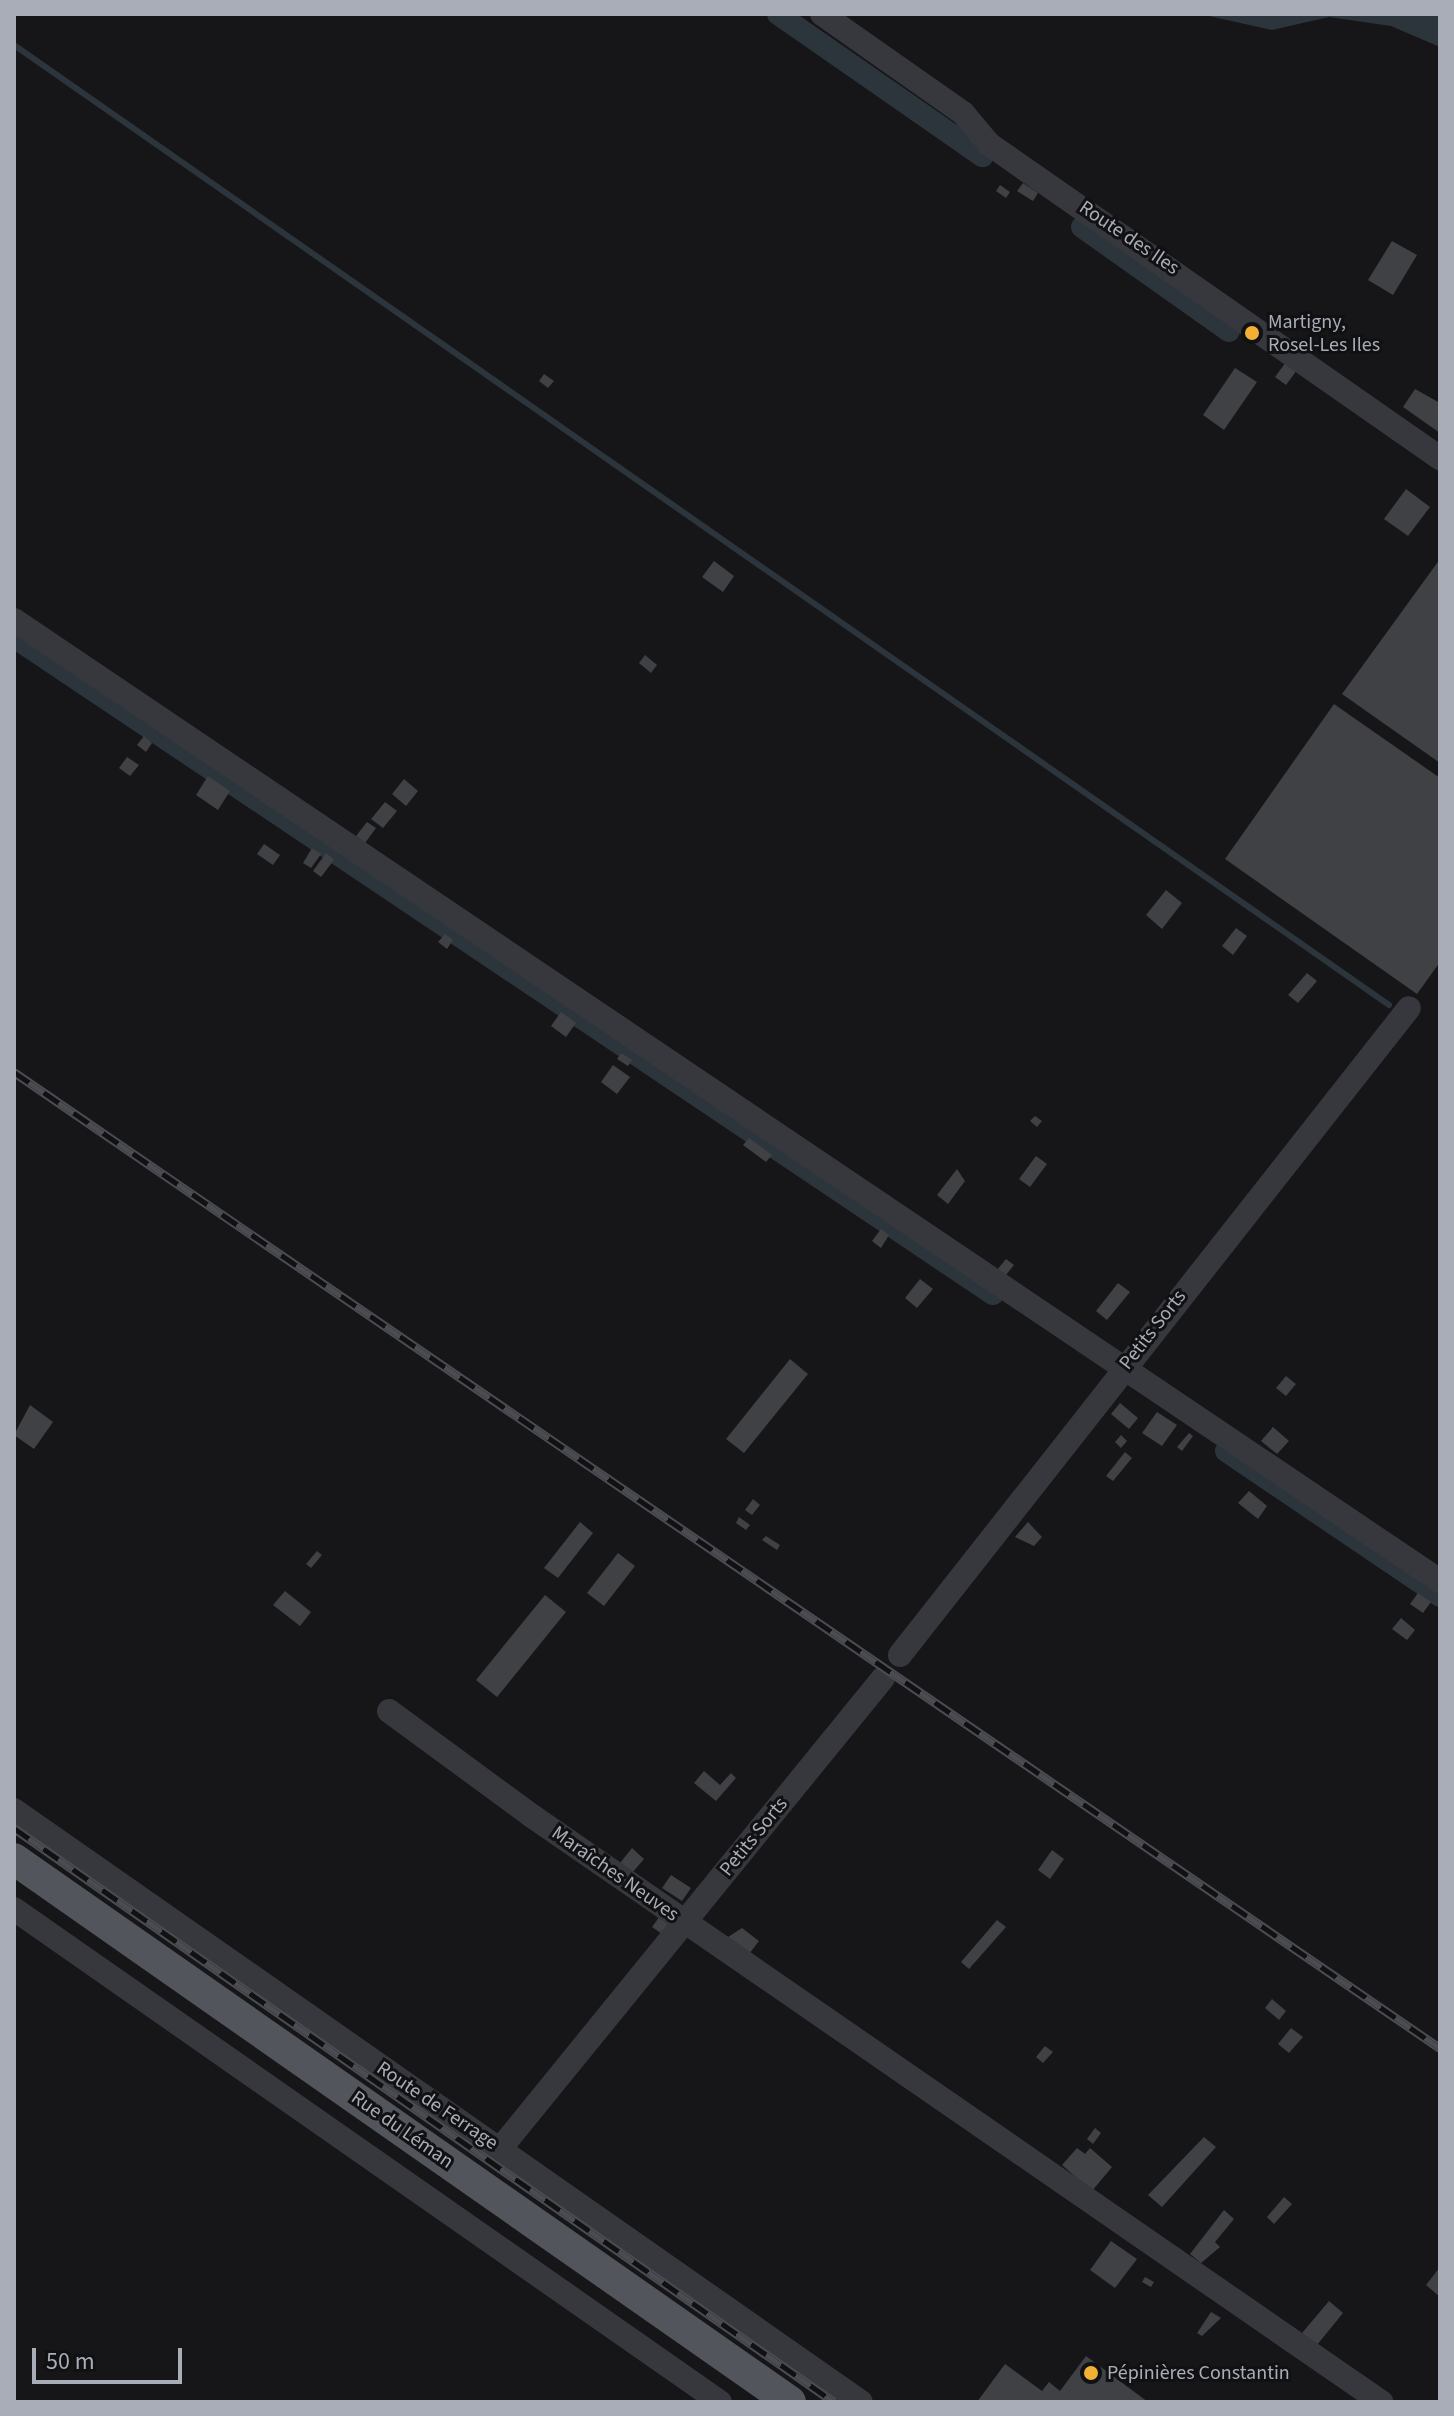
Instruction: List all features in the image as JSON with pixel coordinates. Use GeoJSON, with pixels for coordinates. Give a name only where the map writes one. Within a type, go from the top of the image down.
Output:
{"type":"FeatureCollection","features":[{"type":"Feature","properties":{"kind":"main road","name":"Rue du Léman"},"geometry":{"type":"LineString","coordinates":[[14,1859],[790,2402]]}},
{"type":"Feature","properties":{"kind":"street","name":"Route des Iles"},"geometry":{"type":"LineString","coordinates":[[822,14],[963,113],[989,144],[1440,458]]}},
{"type":"Feature","properties":{"kind":"street"},"geometry":{"type":"LineString","coordinates":[[14,620],[1440,1581]]}},
{"type":"Feature","properties":{"kind":"street","name":"Petits Sorts"},"geometry":{"type":"LineString","coordinates":[[900,1655],[1124,1366],[1409,1008]]}},
{"type":"Feature","properties":{"kind":"street","name":"Petits Sorts"},"geometry":{"type":"LineString","coordinates":[[685,1921],[883,1678]]}},
{"type":"Feature","properties":{"kind":"street","name":"Maraîches Neuves"},"geometry":{"type":"LineString","coordinates":[[389,1711],[685,1921],[500,2149]]}},
{"type":"Feature","properties":{"kind":"street","name":"Route de Ferrage"},"geometry":{"type":"LineString","coordinates":[[14,1810],[861,2402]]}},
{"type":"Feature","properties":{"kind":"street"},"geometry":{"type":"LineString","coordinates":[[14,1909],[720,2402]]}},
{"type":"Feature","properties":{"kind":"street"},"geometry":{"type":"LineString","coordinates":[[685,1921],[1381,2402]]}},
{"type":"Feature","properties":{"kind":"shaded area"},"geometry":{"type":"Polygon","coordinates":[[[1200,14],[1440,14],[1440,47],[1391,26],[1329,17],[1272,30],[1200,14]]]}},
{"type":"Feature","properties":{"kind":"building"},"geometry":{"type":"Polygon","coordinates":[[[1023,183],[1038,193],[1033,201],[1017,191],[1023,183]]]}},
{"type":"Feature","properties":{"kind":"building"},"geometry":{"type":"Polygon","coordinates":[[[1000,185],[1010,192],[1006,198],[996,191],[1000,185]]]}},
{"type":"Feature","properties":{"kind":"building"},"geometry":{"type":"Polygon","coordinates":[[[1392,241],[1417,255],[1393,295],[1368,280],[1392,241]]]}},
{"type":"Feature","properties":{"kind":"building"},"geometry":{"type":"Polygon","coordinates":[[[1286,362],[1297,370],[1286,385],[1275,377],[1286,362]]]}},
{"type":"Feature","properties":{"kind":"building"},"geometry":{"type":"Polygon","coordinates":[[[1235,368],[1257,382],[1224,430],[1203,415],[1235,368]]]}},
{"type":"Feature","properties":{"kind":"building"},"geometry":{"type":"Polygon","coordinates":[[[544,374],[554,381],[548,388],[539,381],[544,374]]]}},
{"type":"Feature","properties":{"kind":"building"},"geometry":{"type":"Polygon","coordinates":[[[1415,389],[1440,403],[1440,433],[1403,407],[1415,389]]]}},
{"type":"Feature","properties":{"kind":"building"},"geometry":{"type":"Polygon","coordinates":[[[1406,489],[1430,507],[1408,536],[1384,519],[1406,489]]]}},
{"type":"Feature","properties":{"kind":"building"},"geometry":{"type":"Polygon","coordinates":[[[1440,559],[1440,763],[1342,694],[1440,559]]]}},
{"type":"Feature","properties":{"kind":"building"},"geometry":{"type":"Polygon","coordinates":[[[714,561],[734,576],[723,592],[702,577],[714,561]]]}},
{"type":"Feature","properties":{"kind":"building"},"geometry":{"type":"Polygon","coordinates":[[[645,655],[657,665],[651,673],[639,663],[645,655]]]}},
{"type":"Feature","properties":{"kind":"building"},"geometry":{"type":"Polygon","coordinates":[[[1334,704],[1440,778],[1440,962],[1417,994],[1225,859],[1334,704]]]}},
{"type":"Feature","properties":{"kind":"building"},"geometry":{"type":"Polygon","coordinates":[[[144,736],[152,743],[146,752],[137,745],[144,736]]]}},
{"type":"Feature","properties":{"kind":"building"},"geometry":{"type":"Polygon","coordinates":[[[127,757],[139,765],[130,776],[119,768],[127,757]]]}},
{"type":"Feature","properties":{"kind":"building"},"geometry":{"type":"Polygon","coordinates":[[[208,776],[230,791],[218,810],[196,795],[208,776]]]}},
{"type":"Feature","properties":{"kind":"building"},"geometry":{"type":"Polygon","coordinates":[[[404,779],[418,791],[406,806],[392,794],[404,779]]]}},
{"type":"Feature","properties":{"kind":"building"},"geometry":{"type":"Polygon","coordinates":[[[385,802],[397,811],[383,828],[371,819],[385,802]]]}},
{"type":"Feature","properties":{"kind":"building"},"geometry":{"type":"Polygon","coordinates":[[[367,822],[376,828],[365,843],[356,836],[367,822]]]}},
{"type":"Feature","properties":{"kind":"building"},"geometry":{"type":"Polygon","coordinates":[[[264,844],[280,855],[273,865],[257,854],[264,844]]]}},
{"type":"Feature","properties":{"kind":"building"},"geometry":{"type":"Polygon","coordinates":[[[312,848],[321,854],[311,868],[303,863],[312,848]]]}},
{"type":"Feature","properties":{"kind":"building"},"geometry":{"type":"Polygon","coordinates":[[[326,853],[334,860],[321,877],[313,871],[326,853]]]}},
{"type":"Feature","properties":{"kind":"building"},"geometry":{"type":"Polygon","coordinates":[[[1166,890],[1182,903],[1162,929],[1146,915],[1166,890]]]}},
{"type":"Feature","properties":{"kind":"building"},"geometry":{"type":"Polygon","coordinates":[[[1236,928],[1247,936],[1233,955],[1222,946],[1236,928]]]}},
{"type":"Feature","properties":{"kind":"building"},"geometry":{"type":"Polygon","coordinates":[[[445,934],[453,940],[447,949],[438,942],[445,934]]]}},
{"type":"Feature","properties":{"kind":"building"},"geometry":{"type":"Polygon","coordinates":[[[1307,973],[1317,981],[1298,1003],[1288,995],[1307,973]]]}},
{"type":"Feature","properties":{"kind":"building"},"geometry":{"type":"Polygon","coordinates":[[[561,1012],[576,1023],[566,1037],[551,1026],[561,1012]]]}},
{"type":"Feature","properties":{"kind":"building"},"geometry":{"type":"Polygon","coordinates":[[[621,1053],[632,1060],[628,1066],[617,1059],[621,1053]]]}},
{"type":"Feature","properties":{"kind":"building"},"geometry":{"type":"Polygon","coordinates":[[[613,1065],[630,1077],[617,1094],[601,1082],[613,1065]]]}},
{"type":"Feature","properties":{"kind":"building"},"geometry":{"type":"Polygon","coordinates":[[[1035,1116],[1042,1121],[1037,1127],[1030,1121],[1035,1116]]]}},
{"type":"Feature","properties":{"kind":"building"},"geometry":{"type":"Polygon","coordinates":[[[749,1138],[772,1155],[766,1162],[743,1145],[749,1138]]]}},
{"type":"Feature","properties":{"kind":"building"},"geometry":{"type":"Polygon","coordinates":[[[1036,1156],[1047,1164],[1030,1187],[1019,1179],[1036,1156]]]}},
{"type":"Feature","properties":{"kind":"building"},"geometry":{"type":"Polygon","coordinates":[[[957,1169],[965,1181],[948,1204],[937,1195],[957,1169]]]}},
{"type":"Feature","properties":{"kind":"building"},"geometry":{"type":"Polygon","coordinates":[[[881,1229],[889,1235],[881,1248],[872,1241],[881,1229]]]}},
{"type":"Feature","properties":{"kind":"building"},"geometry":{"type":"Polygon","coordinates":[[[1006,1259],[1014,1265],[1005,1276],[997,1270],[1006,1259]]]}},
{"type":"Feature","properties":{"kind":"building"},"geometry":{"type":"Polygon","coordinates":[[[920,1279],[933,1289],[917,1308],[905,1298],[920,1279]]]}},
{"type":"Feature","properties":{"kind":"building"},"geometry":{"type":"Polygon","coordinates":[[[1118,1283],[1130,1292],[1107,1320],[1096,1311],[1118,1283]]]}},
{"type":"Feature","properties":{"kind":"building"},"geometry":{"type":"Polygon","coordinates":[[[790,1359],[808,1374],[744,1453],[726,1439],[790,1359]]]}},
{"type":"Feature","properties":{"kind":"building"},"geometry":{"type":"Polygon","coordinates":[[[1286,1376],[1296,1384],[1286,1396],[1276,1388],[1286,1376]]]}},
{"type":"Feature","properties":{"kind":"building"},"geometry":{"type":"Polygon","coordinates":[[[1120,1403],[1138,1418],[1129,1429],[1111,1414],[1120,1403]]]}},
{"type":"Feature","properties":{"kind":"building"},"geometry":{"type":"Polygon","coordinates":[[[30,1405],[53,1422],[34,1449],[14,1435],[30,1405]]]}},
{"type":"Feature","properties":{"kind":"building"},"geometry":{"type":"Polygon","coordinates":[[[1157,1412],[1177,1425],[1162,1446],[1142,1433],[1157,1412]]]}},
{"type":"Feature","properties":{"kind":"building"},"geometry":{"type":"Polygon","coordinates":[[[1273,1427],[1289,1441],[1277,1454],[1261,1441],[1273,1427]]]}},
{"type":"Feature","properties":{"kind":"building"},"geometry":{"type":"Polygon","coordinates":[[[1189,1433],[1193,1436],[1182,1451],[1177,1447],[1189,1433]]]}},
{"type":"Feature","properties":{"kind":"building"},"geometry":{"type":"Polygon","coordinates":[[[1121,1435],[1127,1441],[1121,1448],[1115,1442],[1121,1435]]]}},
{"type":"Feature","properties":{"kind":"building"},"geometry":{"type":"Polygon","coordinates":[[[1125,1452],[1132,1458],[1113,1481],[1106,1476],[1125,1452]]]}},
{"type":"Feature","properties":{"kind":"building"},"geometry":{"type":"Polygon","coordinates":[[[1249,1491],[1267,1506],[1258,1519],[1238,1503],[1249,1491]]]}},
{"type":"Feature","properties":{"kind":"building"},"geometry":{"type":"Polygon","coordinates":[[[753,1499],[760,1505],[752,1515],[745,1510],[753,1499]]]}},
{"type":"Feature","properties":{"kind":"building"},"geometry":{"type":"Polygon","coordinates":[[[739,1517],[750,1525],[746,1530],[736,1523],[739,1517]]]}},
{"type":"Feature","properties":{"kind":"building"},"geometry":{"type":"Polygon","coordinates":[[[580,1522],[593,1533],[558,1578],[544,1568],[580,1522]]]}},
{"type":"Feature","properties":{"kind":"building"},"geometry":{"type":"Polygon","coordinates":[[[1028,1522],[1042,1537],[1034,1546],[1015,1537],[1028,1522]]]}},
{"type":"Feature","properties":{"kind":"building"},"geometry":{"type":"Polygon","coordinates":[[[766,1536],[780,1545],[777,1550],[762,1540],[766,1536]]]}},
{"type":"Feature","properties":{"kind":"building"},"geometry":{"type":"Polygon","coordinates":[[[317,1551],[322,1555],[311,1568],[306,1564],[317,1551]]]}},
{"type":"Feature","properties":{"kind":"building"},"geometry":{"type":"Polygon","coordinates":[[[618,1553],[635,1566],[604,1606],[587,1593],[618,1553]]]}},
{"type":"Feature","properties":{"kind":"building"},"geometry":{"type":"Polygon","coordinates":[[[285,1591],[311,1612],[300,1626],[273,1605],[285,1591]]]}},
{"type":"Feature","properties":{"kind":"building"},"geometry":{"type":"Polygon","coordinates":[[[1418,1593],[1431,1602],[1423,1613],[1410,1604],[1418,1593]]]}},
{"type":"Feature","properties":{"kind":"building"},"geometry":{"type":"Polygon","coordinates":[[[545,1595],[566,1612],[497,1697],[476,1680],[545,1595]]]}},
{"type":"Feature","properties":{"kind":"building"},"geometry":{"type":"Polygon","coordinates":[[[1401,1618],[1415,1630],[1407,1640],[1392,1629],[1401,1618]]]}},
{"type":"Feature","properties":{"kind":"building"},"geometry":{"type":"Polygon","coordinates":[[[704,1771],[720,1785],[731,1773],[736,1778],[716,1801],[694,1783],[704,1771]]]}},
{"type":"Feature","properties":{"kind":"building"},"geometry":{"type":"Polygon","coordinates":[[[632,1848],[644,1859],[632,1873],[620,1863],[632,1848]]]}},
{"type":"Feature","properties":{"kind":"building"},"geometry":{"type":"Polygon","coordinates":[[[1052,1850],[1064,1859],[1050,1879],[1038,1870],[1052,1850]]]}},
{"type":"Feature","properties":{"kind":"building"},"geometry":{"type":"Polygon","coordinates":[[[671,1875],[691,1888],[682,1901],[662,1888],[671,1875]]]}},
{"type":"Feature","properties":{"kind":"building"},"geometry":{"type":"Polygon","coordinates":[[[660,1916],[670,1923],[662,1934],[652,1927],[660,1916]]]}},
{"type":"Feature","properties":{"kind":"building"},"geometry":{"type":"Polygon","coordinates":[[[997,1920],[1006,1927],[969,1969],[961,1962],[997,1920]]]}},
{"type":"Feature","properties":{"kind":"building"},"geometry":{"type":"Polygon","coordinates":[[[742,1928],[759,1941],[749,1954],[728,1937],[742,1928]]]}},
{"type":"Feature","properties":{"kind":"building"},"geometry":{"type":"Polygon","coordinates":[[[1272,1999],[1286,2011],[1279,2020],[1265,2008],[1272,1999]]]}},
{"type":"Feature","properties":{"kind":"building"},"geometry":{"type":"Polygon","coordinates":[[[1291,2028],[1303,2037],[1289,2053],[1278,2044],[1291,2028]]]}},
{"type":"Feature","properties":{"kind":"building"},"geometry":{"type":"Polygon","coordinates":[[[1045,2046],[1053,2052],[1043,2063],[1036,2057],[1045,2046]]]}},
{"type":"Feature","properties":{"kind":"building"},"geometry":{"type":"Polygon","coordinates":[[[1095,2128],[1101,2133],[1093,2144],[1087,2139],[1095,2128]]]}},
{"type":"Feature","properties":{"kind":"building"},"geometry":{"type":"Polygon","coordinates":[[[1204,2137],[1216,2147],[1162,2207],[1148,2195],[1204,2137]]]}},
{"type":"Feature","properties":{"kind":"building"},"geometry":{"type":"Polygon","coordinates":[[[1077,2148],[1085,2154],[1090,2148],[1112,2167],[1092,2191],[1062,2165],[1077,2148]]]}},
{"type":"Feature","properties":{"kind":"building"},"geometry":{"type":"Polygon","coordinates":[[[1284,2197],[1292,2204],[1274,2224],[1267,2217],[1284,2197]]]}},
{"type":"Feature","properties":{"kind":"building"},"geometry":{"type":"Polygon","coordinates":[[[1224,2210],[1234,2219],[1215,2242],[1220,2247],[1201,2263],[1190,2254],[1224,2210]]]}},
{"type":"Feature","properties":{"kind":"building"},"geometry":{"type":"Polygon","coordinates":[[[1111,2241],[1137,2259],[1115,2288],[1090,2270],[1111,2241]]]}},
{"type":"Feature","properties":{"kind":"building"},"geometry":{"type":"Polygon","coordinates":[[[1440,2267],[1440,2297],[1426,2285],[1440,2267]]]}},
{"type":"Feature","properties":{"kind":"building"},"geometry":{"type":"Polygon","coordinates":[[[1145,2277],[1154,2282],[1151,2287],[1142,2282],[1145,2277]]]}},
{"type":"Feature","properties":{"kind":"building"},"geometry":{"type":"Polygon","coordinates":[[[1329,2301],[1343,2313],[1317,2345],[1302,2333],[1329,2301]]]}},
{"type":"Feature","properties":{"kind":"building"},"geometry":{"type":"Polygon","coordinates":[[[1211,2312],[1221,2318],[1202,2336],[1197,2333],[1211,2312]]]}},
{"type":"Feature","properties":{"kind":"building","name":"Pépinières Constantin"},"geometry":{"type":"Polygon","coordinates":[[[1086,2356],[1148,2402],[977,2402],[1005,2364],[1042,2391],[1049,2382],[1060,2391],[1086,2356]]]}},
{"type":"Feature","properties":{"kind":"waterway"},"geometry":{"type":"LineString","coordinates":[[778,14],[982,156]]}},
{"type":"Feature","properties":{"kind":"waterway"},"geometry":{"type":"LineString","coordinates":[[14,45],[1389,1005]]}},
{"type":"Feature","properties":{"kind":"waterway"},"geometry":{"type":"LineString","coordinates":[[1082,227],[1229,331]]}},
{"type":"Feature","properties":{"kind":"waterway"},"geometry":{"type":"LineString","coordinates":[[14,637],[993,1294]]}},
{"type":"Feature","properties":{"kind":"waterway"},"geometry":{"type":"LineString","coordinates":[[1226,1451],[1440,1596]]}},
{"type":"Feature","properties":{"kind":"railway"},"geometry":{"type":"LineString","coordinates":[[14,1072],[1440,2048]]}},
{"type":"Feature","properties":{"kind":"railway"},"geometry":{"type":"LineString","coordinates":[[14,1828],[834,2402]]}},
{"type":"Feature","properties":{"kind":"place","name":"Martigny, Rosel-Les Iles"},"geometry":{"type":"Point","coordinates":[1252,333]}},
{"type":"Feature","properties":{"kind":"place","name":"Pépinières Constantin"},"geometry":{"type":"Point","coordinates":[1091,2373]}}]}
